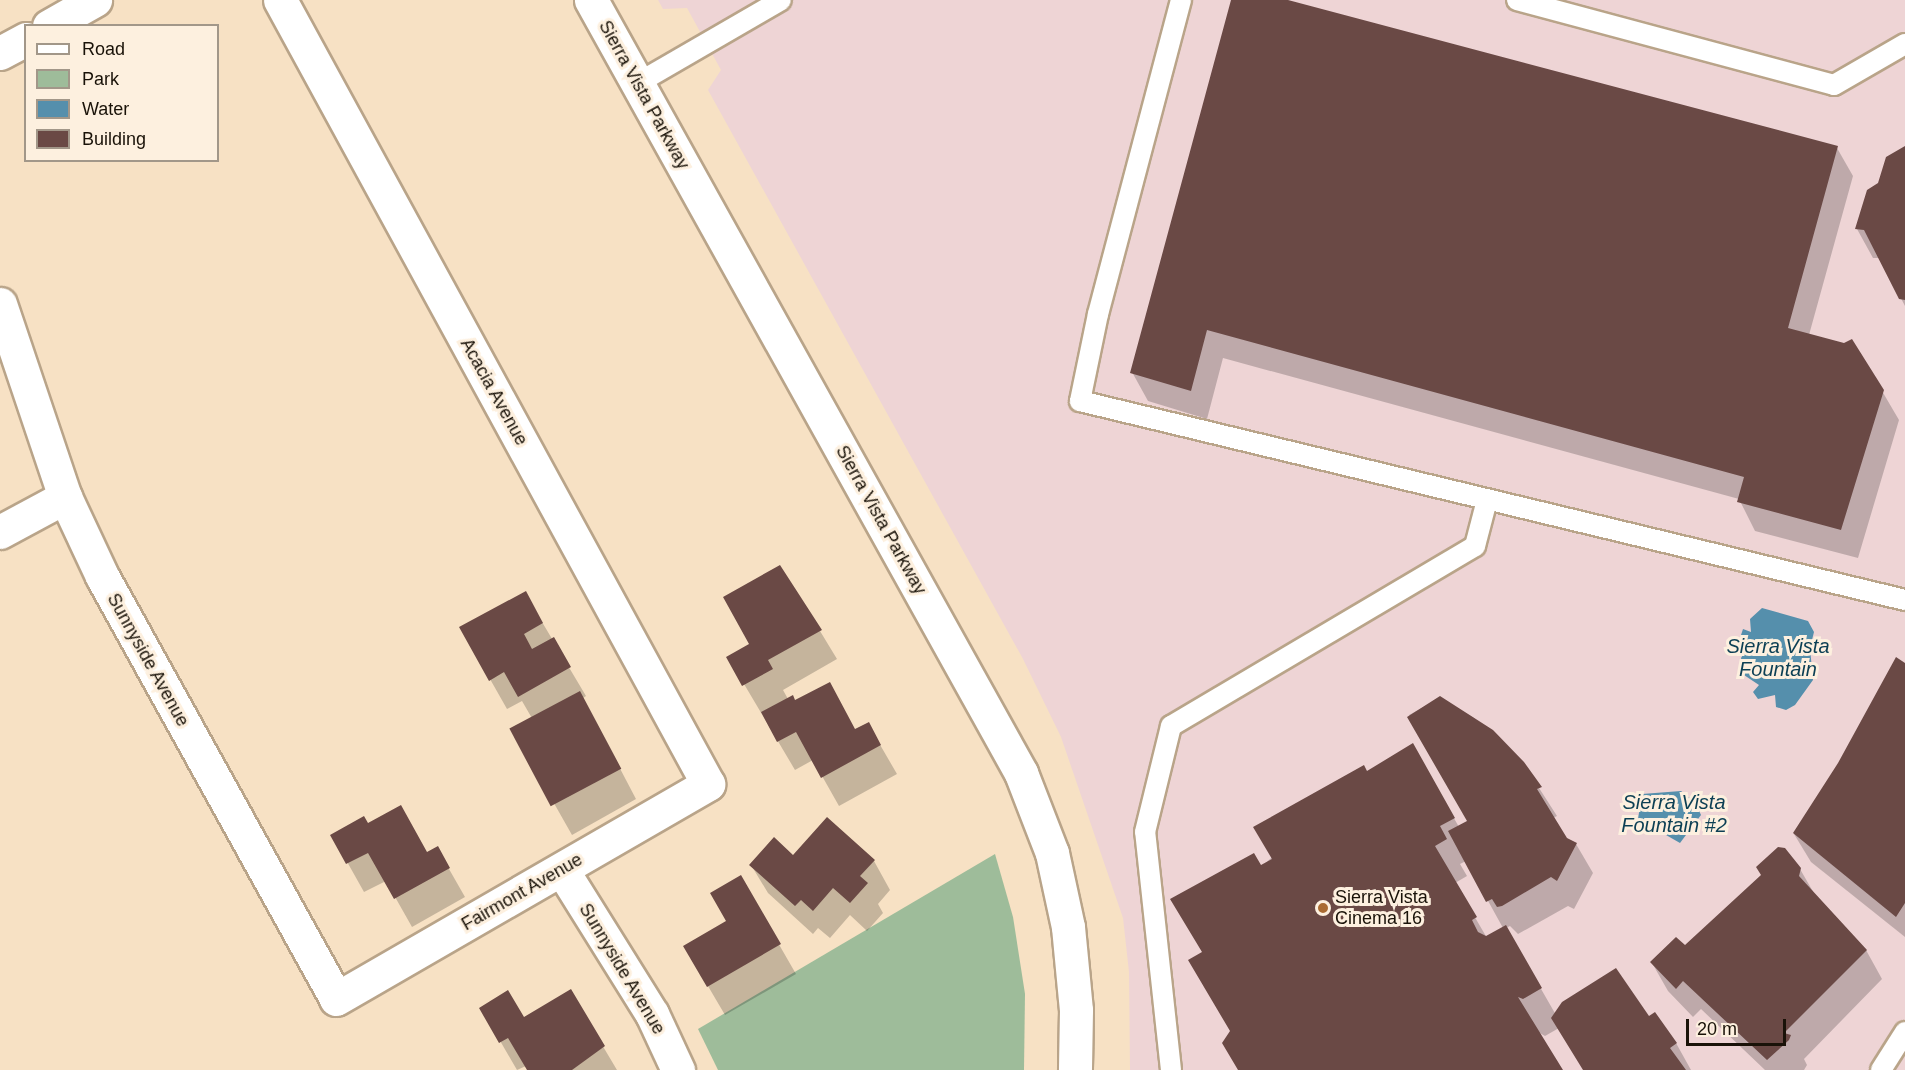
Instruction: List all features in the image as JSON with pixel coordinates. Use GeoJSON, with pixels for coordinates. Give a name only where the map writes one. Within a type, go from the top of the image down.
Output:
{"type":"FeatureCollection","features":[{"type":"Feature","properties":{"kind":"street"},"geometry":{"type":"LineString","coordinates":[[53,24],[95,0]]}},
{"type":"Feature","properties":{"kind":"street","name":"Acacia Avenue"},"geometry":{"type":"LineString","coordinates":[[280,0],[708,784]]}},
{"type":"Feature","properties":{"kind":"street","name":"Sierra Vista Parkway"},"geometry":{"type":"LineString","coordinates":[[591,0],[1022,773],[1052,853],[1068,927],[1076,1010],[1075,1070]]}},
{"type":"Feature","properties":{"kind":"street"},"geometry":{"type":"LineString","coordinates":[[0,53],[24,40]]}},
{"type":"Feature","properties":{"kind":"street","name":"Sunnyside Avenue"},"geometry":{"type":"LineString","coordinates":[[0,304],[65,497],[102,576],[336,999]]}},
{"type":"Feature","properties":{"kind":"street"},"geometry":{"type":"LineString","coordinates":[[0,532],[65,497]]}},
{"type":"Feature","properties":{"kind":"street","name":"Fairmont Avenue"},"geometry":{"type":"LineString","coordinates":[[336,999],[708,784]]}},
{"type":"Feature","properties":{"kind":"street","name":"Sunnyside Avenue"},"geometry":{"type":"LineString","coordinates":[[562,870],[651,1014],[678,1070]]}},
{"type":"Feature","properties":{"kind":"lane"},"geometry":{"type":"LineString","coordinates":[[638,83],[781,0]]}},
{"type":"Feature","properties":{"kind":"lane"},"geometry":{"type":"LineString","coordinates":[[1181,0],[1098,314],[1080,401],[1905,600]]}},
{"type":"Feature","properties":{"kind":"lane"},"geometry":{"type":"LineString","coordinates":[[1517,0],[1834,85],[1905,44]]}},
{"type":"Feature","properties":{"kind":"lane"},"geometry":{"type":"LineString","coordinates":[[1171,1070],[1145,832],[1171,726],[1475,546],[1487,500]]}},
{"type":"Feature","properties":{"kind":"lane"},"geometry":{"type":"LineString","coordinates":[[1881,1070],[1905,1032]]}},
{"type":"Feature","properties":{"kind":"shaded area"},"geometry":{"type":"Polygon","coordinates":[[[658,0],[1905,0],[1905,1070],[1130,1070],[1129,972],[1123,918],[1061,737],[1023,659],[708,90],[721,70],[687,8],[663,9],[658,0]]]}},
{"type":"Feature","properties":{"kind":"green space"},"geometry":{"type":"Polygon","coordinates":[[[995,854],[1013,917],[1025,994],[1024,1070],[718,1070],[698,1029],[995,854]]]}},
{"type":"Feature","properties":{"kind":"water","name":"Sierra Vista Fountain"},"geometry":{"type":"Polygon","coordinates":[[[1762,608],[1808,621],[1814,632],[1810,648],[1813,680],[1795,705],[1786,710],[1776,707],[1775,695],[1758,699],[1753,692],[1759,685],[1744,675],[1741,658],[1747,648],[1740,638],[1743,629],[1751,632],[1750,619],[1762,608]]]}},
{"type":"Feature","properties":{"kind":"water","name":"Sierra Vista Fountain #2"},"geometry":{"type":"Polygon","coordinates":[[[1681,791],[1695,802],[1701,815],[1680,843],[1638,819],[1642,794],[1681,791]]]}},
{"type":"Feature","properties":{"kind":"building"},"geometry":{"type":"Polygon","coordinates":[[[1231,0],[1288,0],[1838,146],[1788,328],[1844,343],[1852,339],[1884,390],[1841,530],[1737,502],[1744,477],[1207,330],[1191,391],[1130,373],[1231,0]]]}},
{"type":"Feature","properties":{"kind":"building"},"geometry":{"type":"Polygon","coordinates":[[[1905,146],[1905,300],[1899,299],[1864,230],[1855,229],[1867,190],[1878,183],[1886,157],[1905,146]]]}},
{"type":"Feature","properties":{"kind":"building"},"geometry":{"type":"Polygon","coordinates":[[[780,565],[822,630],[768,660],[773,669],[742,686],[726,657],[749,644],[723,597],[780,565]]]}},
{"type":"Feature","properties":{"kind":"building"},"geometry":{"type":"Polygon","coordinates":[[[526,591],[543,623],[524,634],[532,649],[554,637],[571,667],[518,697],[504,672],[489,681],[459,627],[526,591]]]}},
{"type":"Feature","properties":{"kind":"building"},"geometry":{"type":"Polygon","coordinates":[[[1896,657],[1905,663],[1905,903],[1896,917],[1793,833],[1838,763],[1896,657]]]}},
{"type":"Feature","properties":{"kind":"building"},"geometry":{"type":"Polygon","coordinates":[[[830,682],[855,729],[869,722],[881,745],[821,778],[796,732],[777,742],[761,712],[793,695],[795,700],[830,682]]]}},
{"type":"Feature","properties":{"kind":"building"},"geometry":{"type":"Polygon","coordinates":[[[580,691],[621,769],[551,806],[509,729],[580,691]]]}},
{"type":"Feature","properties":{"kind":"building"},"geometry":{"type":"Polygon","coordinates":[[[1440,696],[1493,730],[1524,762],[1542,787],[1537,789],[1567,838],[1577,843],[1557,881],[1551,877],[1502,906],[1497,907],[1492,899],[1486,902],[1448,831],[1467,821],[1407,717],[1440,696]]]}},
{"type":"Feature","properties":{"kind":"building","name":"Sierra Vista Cinema 16"},"geometry":{"type":"Polygon","coordinates":[[[1413,743],[1455,818],[1440,826],[1447,839],[1435,846],[1477,917],[1472,920],[1478,932],[1486,936],[1506,925],[1542,988],[1523,999],[1518,997],[1563,1070],[1238,1070],[1222,1043],[1230,1031],[1188,960],[1202,952],[1170,899],[1254,853],[1261,865],[1272,859],[1253,827],[1364,765],[1367,771],[1413,743]]]}},
{"type":"Feature","properties":{"kind":"building"},"geometry":{"type":"Polygon","coordinates":[[[401,805],[427,852],[438,846],[450,868],[394,899],[368,853],[346,864],[330,835],[364,816],[368,823],[401,805]]]}},
{"type":"Feature","properties":{"kind":"building"},"geometry":{"type":"Polygon","coordinates":[[[827,817],[875,860],[860,876],[868,883],[850,903],[833,888],[813,911],[801,900],[795,906],[749,865],[774,837],[793,855],[827,817]]]}},
{"type":"Feature","properties":{"kind":"building"},"geometry":{"type":"Polygon","coordinates":[[[1778,847],[1785,848],[1801,868],[1799,876],[1867,950],[1784,1033],[1791,1035],[1789,1040],[1767,1060],[1683,981],[1676,989],[1650,962],[1676,937],[1685,945],[1761,875],[1756,867],[1778,847]]]}},
{"type":"Feature","properties":{"kind":"building"},"geometry":{"type":"Polygon","coordinates":[[[741,875],[781,944],[707,987],[683,946],[726,921],[710,893],[741,875]]]}},
{"type":"Feature","properties":{"kind":"building"},"geometry":{"type":"Polygon","coordinates":[[[1616,968],[1649,1016],[1655,1012],[1677,1043],[1670,1048],[1686,1070],[1583,1070],[1551,1018],[1562,1002],[1616,968]]]}},
{"type":"Feature","properties":{"kind":"building"},"geometry":{"type":"Polygon","coordinates":[[[571,989],[605,1046],[572,1070],[527,1070],[508,1038],[499,1043],[479,1008],[508,990],[524,1017],[571,989]]]}},
{"type":"Feature","properties":{"kind":"place","name":"Sierra Vista Cinema 16"},"geometry":{"type":"Point","coordinates":[1323,908]}}]}
